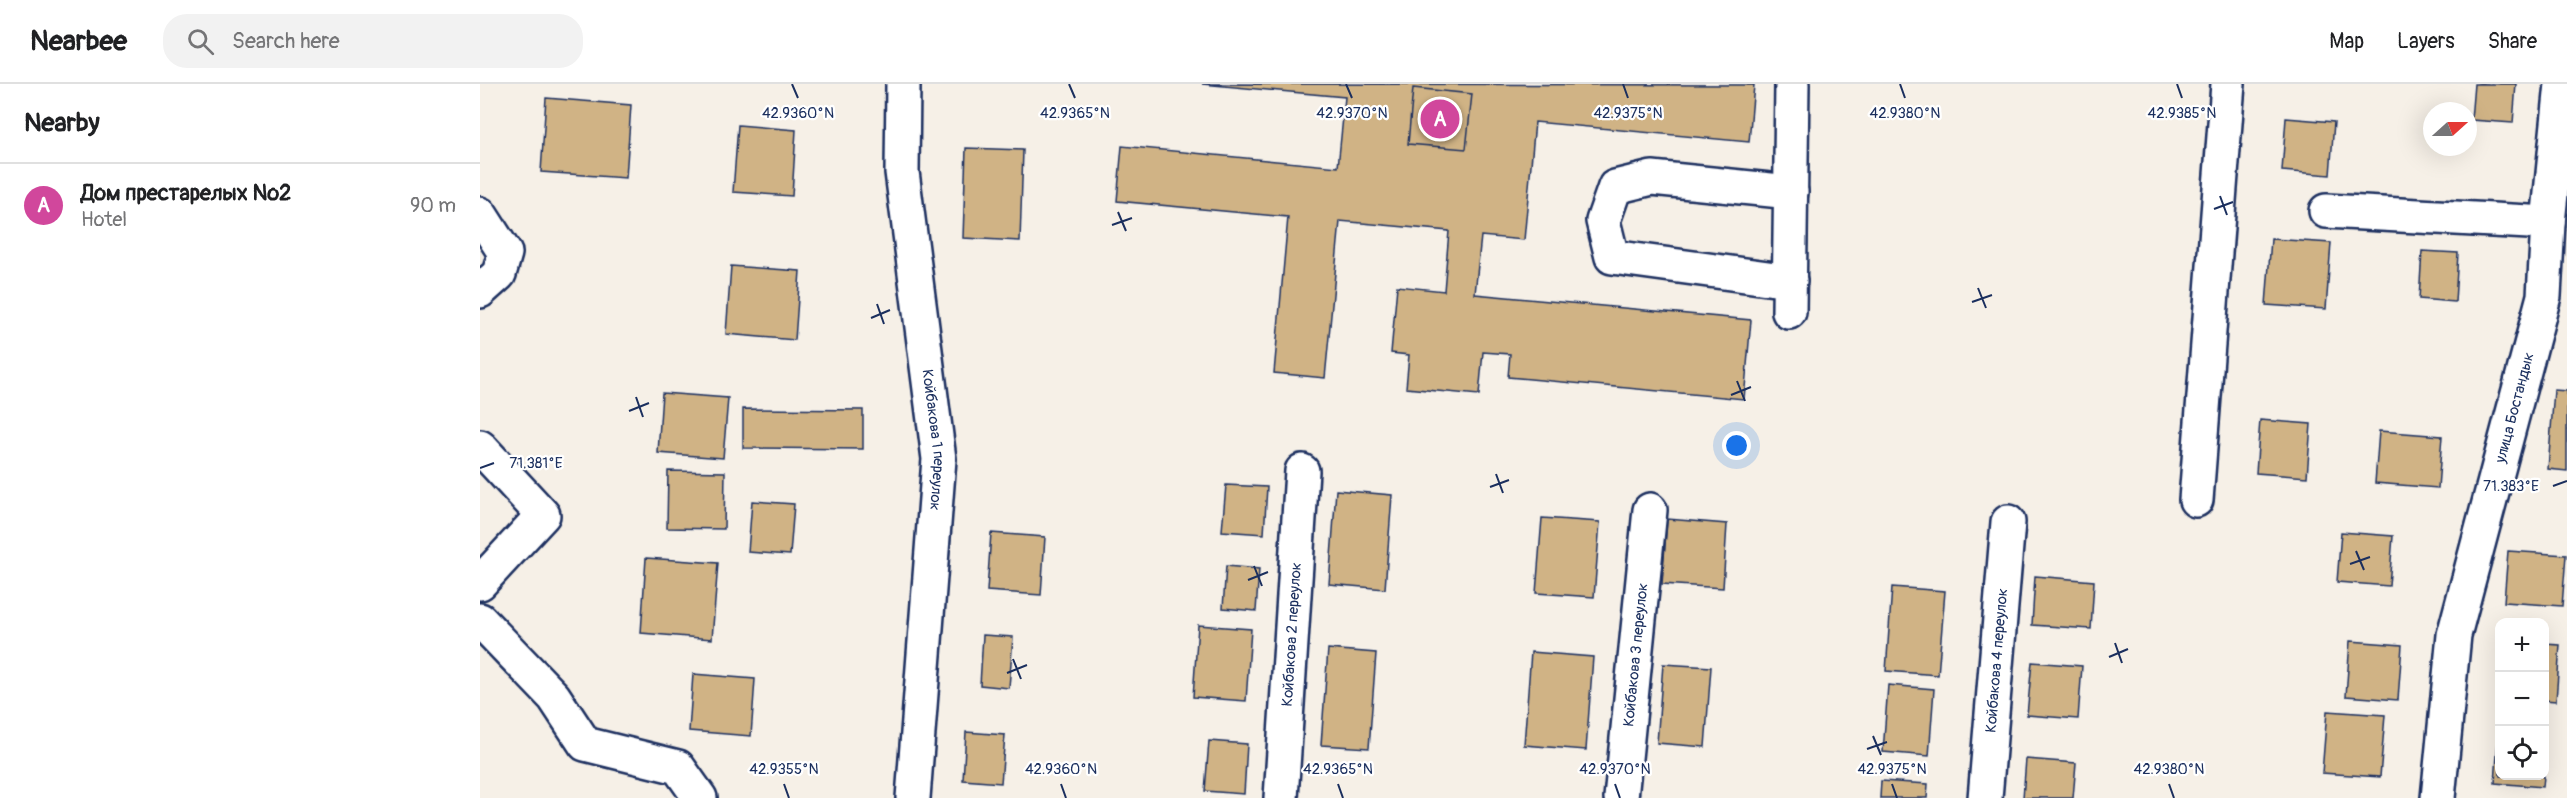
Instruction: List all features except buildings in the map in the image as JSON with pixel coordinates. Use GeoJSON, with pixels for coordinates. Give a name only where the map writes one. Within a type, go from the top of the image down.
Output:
{"type":"FeatureCollection","features":[{"type":"Feature","properties":{"kind":"street","name":"Койбакова 1 переулок"},"geometry":{"type":"LineString","coordinates":[[903,84],[902,172],[939,459],[914,798]]}},
{"type":"Feature","properties":{"kind":"street"},"geometry":{"type":"LineString","coordinates":[[1789,312],[1792,84]]}},
{"type":"Feature","properties":{"kind":"street"},"geometry":{"type":"LineString","coordinates":[[2196,500],[2228,84]]}},
{"type":"Feature","properties":{"kind":"street","name":"улица Бостандык"},"geometry":{"type":"LineString","coordinates":[[2438,798],[2454,635],[2544,296],[2548,223],[2562,84]]}},
{"type":"Feature","properties":{"kind":"street"},"geometry":{"type":"LineString","coordinates":[[1790,280],[1612,257],[1603,221],[1615,187],[1652,178],[1791,192]]}},
{"type":"Feature","properties":{"kind":"street"},"geometry":{"type":"LineString","coordinates":[[2326,211],[2548,223]]}},
{"type":"Feature","properties":{"kind":"street"},"geometry":{"type":"LineString","coordinates":[[480,214],[505,253],[499,274],[480,291]]}},
{"type":"Feature","properties":{"kind":"street"},"geometry":{"type":"LineString","coordinates":[[480,447],[543,515],[480,583]]}},
{"type":"Feature","properties":{"kind":"street","name":"Койбакова 2 переулок"},"geometry":{"type":"LineString","coordinates":[[1281,798],[1302,471]]}},
{"type":"Feature","properties":{"kind":"street","name":"Койбакова 3 переулок"},"geometry":{"type":"LineString","coordinates":[[1621,798],[1650,510]]}},
{"type":"Feature","properties":{"kind":"street","name":"Койбакова 4 переулок"},"geometry":{"type":"LineString","coordinates":[[1985,798],[2008,522]]}},
{"type":"Feature","properties":{"kind":"street"},"geometry":{"type":"LineString","coordinates":[[480,620],[554,697],[585,744],[678,766],[700,798]]}},
{"type":"Feature","properties":{"kind":"place","name":"Дом престарелых №2"},"geometry":{"type":"Point","coordinates":[1440,119]}}]}
